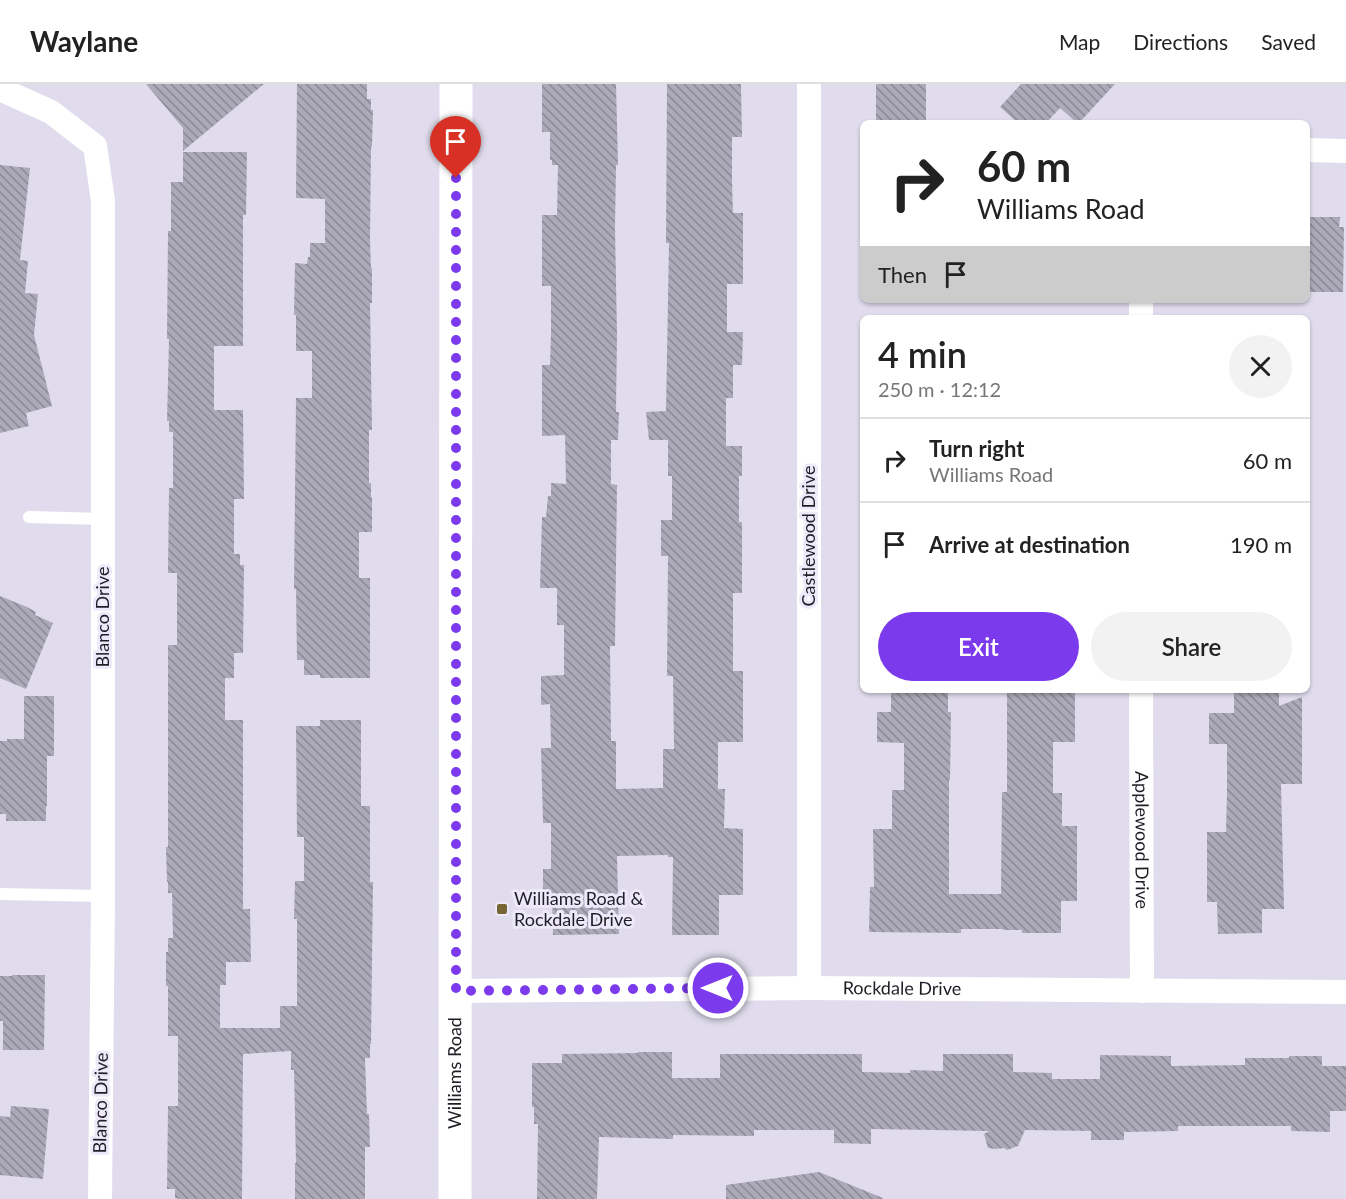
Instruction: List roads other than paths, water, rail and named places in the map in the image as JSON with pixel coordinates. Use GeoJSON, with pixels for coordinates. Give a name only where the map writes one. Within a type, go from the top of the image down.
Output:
{"type":"FeatureCollection","features":[{"type":"Feature","properties":{"kind":"street","name":"Williams Road"},"geometry":{"type":"LineString","coordinates":[[455,1199],[456,84]]}},
{"type":"Feature","properties":{"kind":"street","name":"Castlewood Drive"},"geometry":{"type":"LineString","coordinates":[[808,988],[809,84]]}},
{"type":"Feature","properties":{"kind":"street","name":"Blanco Drive"},"geometry":{"type":"LineString","coordinates":[[0,89],[51,112],[95,146],[104,201],[104,897],[100,1199]]}},
{"type":"Feature","properties":{"kind":"street"},"geometry":{"type":"LineString","coordinates":[[1310,150],[1346,151]]}},
{"type":"Feature","properties":{"kind":"street","name":"Applewood Drive"},"geometry":{"type":"LineString","coordinates":[[1141,693],[1142,991]]}},
{"type":"Feature","properties":{"kind":"street","name":"Rockdale Drive"},"geometry":{"type":"LineString","coordinates":[[456,991],[808,988],[1346,992]]}},
{"type":"Feature","properties":{"kind":"lane"},"geometry":{"type":"LineString","coordinates":[[29,517],[104,519]]}},
{"type":"Feature","properties":{"kind":"lane"},"geometry":{"type":"LineString","coordinates":[[0,894],[104,897]]}},
{"type":"Feature","properties":{"kind":"place","name":"Williams Road & Rockdale Drive"},"geometry":{"type":"Point","coordinates":[502,909]}}]}
